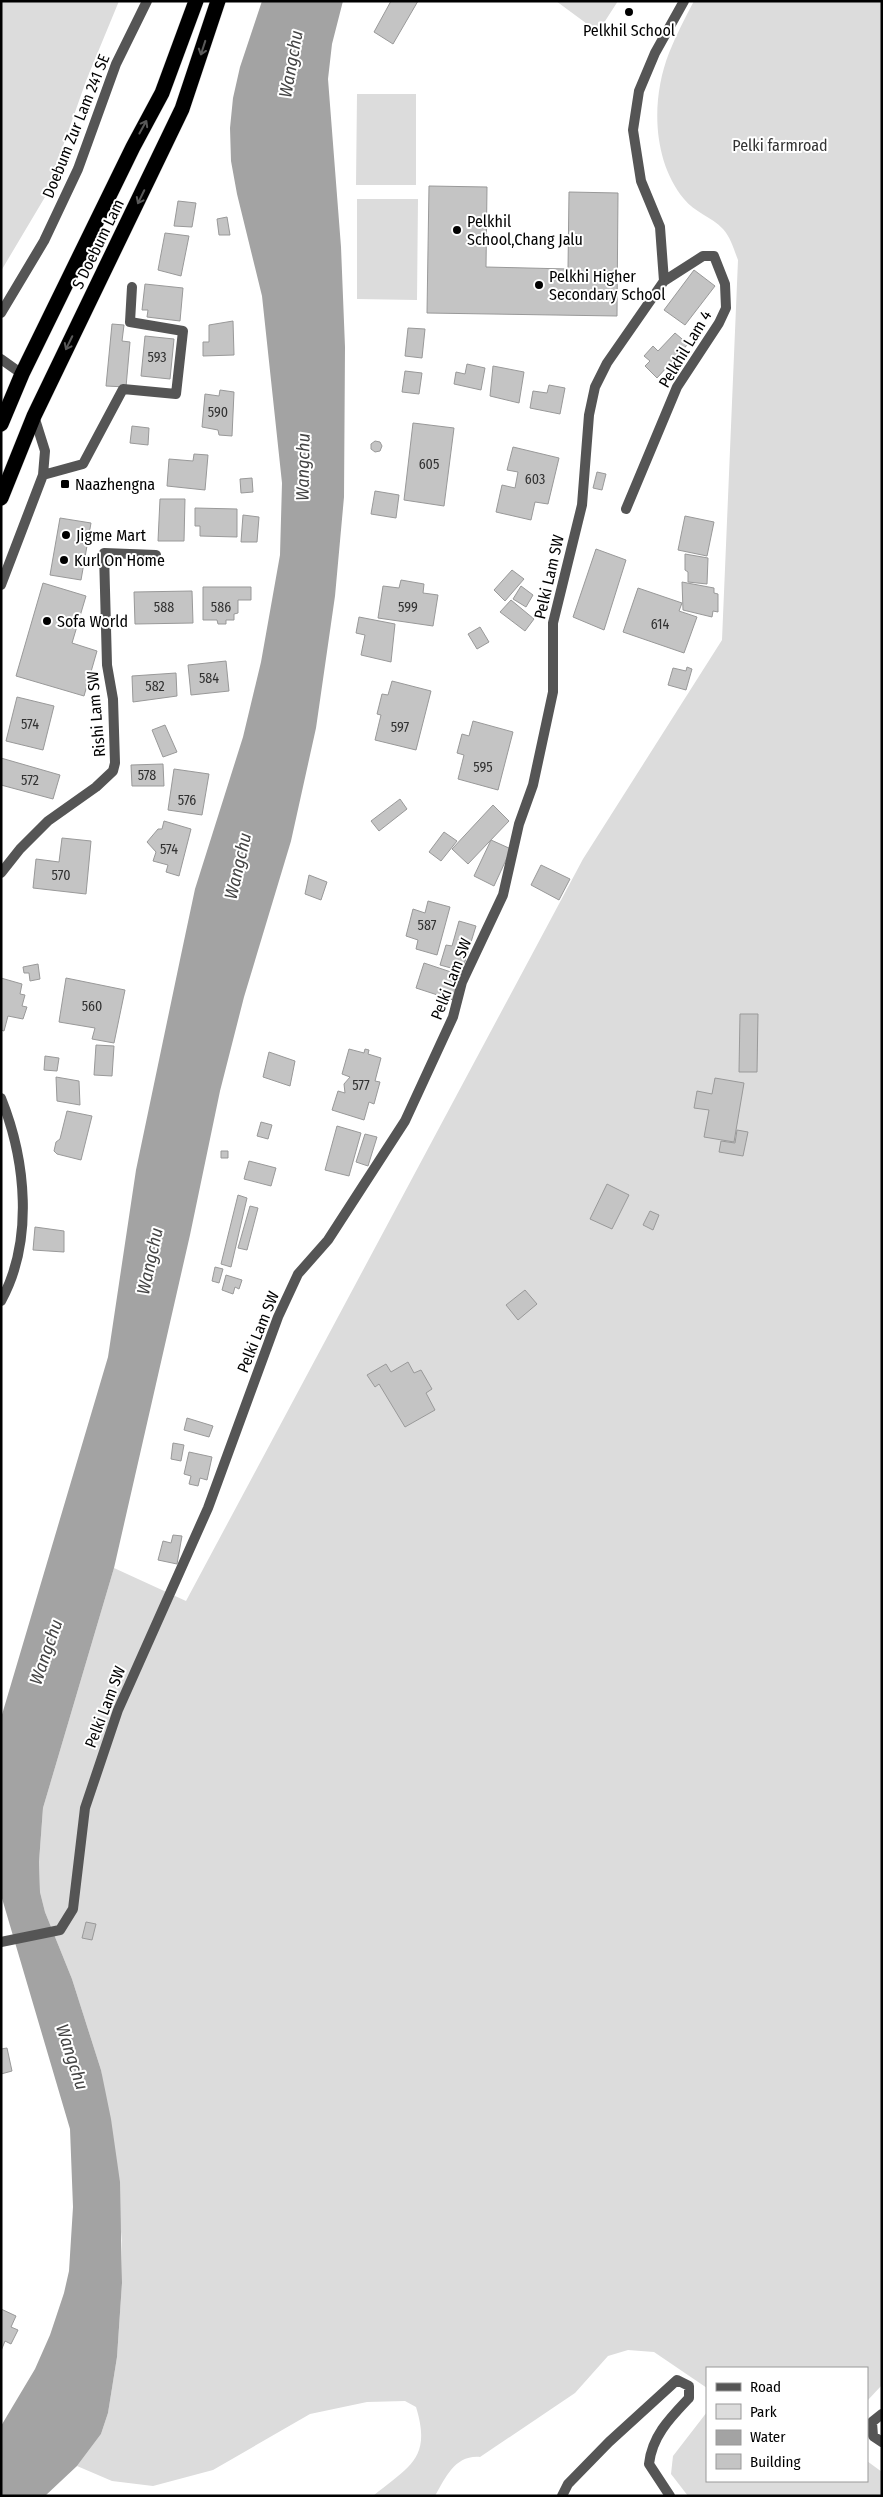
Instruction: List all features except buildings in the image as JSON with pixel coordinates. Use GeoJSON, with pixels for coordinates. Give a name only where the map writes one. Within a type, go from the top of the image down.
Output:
{"type":"FeatureCollection","features":[{"type":"Feature","properties":{"kind":"highway","name":"S Doebum Lam"},"geometry":{"type":"LineString","coordinates":[[1,424],[22,374],[133,147],[162,93],[196,1]]}},
{"type":"Feature","properties":{"kind":"highway","name":"S Doebum Lam"},"geometry":{"type":"LineString","coordinates":[[1,498],[34,416],[182,109],[218,1]]}},
{"type":"Feature","properties":{"kind":"street","name":"Doebum Zur Lam 241 SE"},"geometry":{"type":"LineString","coordinates":[[1,312],[44,240],[78,169],[116,64],[147,1]]}},
{"type":"Feature","properties":{"kind":"street"},"geometry":{"type":"LineString","coordinates":[[664,281],[660,228],[641,181],[633,130],[640,91],[655,53],[684,1]]}},
{"type":"Feature","properties":{"kind":"street","name":"Pelkhil Lam 4"},"geometry":{"type":"LineString","coordinates":[[626,508],[677,387],[719,323],[726,308],[725,284],[714,256],[703,256],[664,281]]}},
{"type":"Feature","properties":{"kind":"street","name":"Pelki Lam SW"},"geometry":{"type":"LineString","coordinates":[[1,1942],[60,1930],[73,1909],[85,1808],[118,1710],[208,1508],[278,1317],[298,1274],[328,1240],[405,1120],[453,1017],[462,982],[503,895],[519,824],[533,785],[553,692],[553,623],[582,505],[589,415],[595,387],[608,363],[664,281]]}},
{"type":"Feature","properties":{"kind":"street"},"geometry":{"type":"LineString","coordinates":[[43,475],[82,464],[123,390],[176,394],[183,331],[130,322],[132,287]]}},
{"type":"Feature","properties":{"kind":"street"},"geometry":{"type":"LineString","coordinates":[[1,358],[22,374]]}},
{"type":"Feature","properties":{"kind":"street"},"geometry":{"type":"LineString","coordinates":[[1,585],[43,475],[46,450],[34,416]]}},
{"type":"Feature","properties":{"kind":"street","name":"Rishi Lam SW"},"geometry":{"type":"LineString","coordinates":[[1,873],[20,849],[48,821],[96,787],[113,770],[115,763],[113,699],[107,666],[104,553],[156,555]]}},
{"type":"Feature","properties":{"kind":"street"},"geometry":{"type":"LineString","coordinates":[[1,1098],[11,1122],[22,1178],[22,1235],[10,1286],[1,1301]]}},
{"type":"Feature","properties":{"kind":"street"},"geometry":{"type":"LineString","coordinates":[[562,2496],[568,2484],[609,2442],[677,2380],[689,2386],[689,2398],[658,2433],[651,2447],[649,2464],[670,2496]]}},
{"type":"Feature","properties":{"kind":"street"},"geometry":{"type":"LineString","coordinates":[[882,2414],[872,2422],[873,2436],[882,2442]]}},
{"type":"Feature","properties":{"kind":"green space"},"geometry":{"type":"Polygon","coordinates":[[[1,1],[119,1],[86,81],[45,197],[1,271],[1,1]]]}},
{"type":"Feature","properties":{"kind":"green space"},"geometry":{"type":"Polygon","coordinates":[[[556,1],[618,1],[598,32],[556,1]]]}},
{"type":"Feature","properties":{"kind":"green space","name":"Pelki farmroad"},"geometry":{"type":"Polygon","coordinates":[[[694,1],[882,1],[882,2385],[868,2400],[868,2367],[706,2367],[706,2387],[654,2352],[628,2350],[608,2356],[575,2393],[480,2457],[471,2457],[458,2463],[447,2475],[435,2496],[373,2496],[407,2468],[419,2450],[421,2439],[416,2407],[405,2401],[367,2402],[310,2414],[213,2470],[153,2486],[112,2481],[77,2466],[101,2434],[108,2413],[117,2357],[122,2283],[122,2240],[101,2070],[72,1979],[45,1912],[40,1892],[39,1862],[43,1808],[114,1568],[186,1601],[583,859],[722,640],[738,260],[730,240],[723,229],[688,204],[684,199],[673,183],[660,148],[657,109],[659,90],[663,71],[675,40],[694,1]]]}},
{"type":"Feature","properties":{"kind":"green space"},"geometry":{"type":"Polygon","coordinates":[[[357,94],[416,94],[416,185],[356,185],[357,94]]]}},
{"type":"Feature","properties":{"kind":"green space"},"geometry":{"type":"Polygon","coordinates":[[[357,199],[418,199],[417,300],[357,299],[357,199]]]}},
{"type":"Feature","properties":{"kind":"green space"},"geometry":{"type":"Polygon","coordinates":[[[706,2413],[706,2482],[868,2482],[868,2462],[882,2472],[882,2496],[688,2496],[671,2474],[673,2456],[706,2413]]]}},
{"type":"Feature","properties":{"kind":"water","name":"Wangchu"},"geometry":{"type":"Polygon","coordinates":[[[262,1],[343,1],[332,44],[328,79],[341,247],[345,347],[344,497],[335,596],[316,728],[291,841],[244,997],[220,1091],[190,1235],[114,1568],[43,1808],[39,1862],[40,1892],[45,1912],[72,1979],[101,2070],[111,2119],[120,2182],[122,2283],[117,2357],[108,2413],[101,2434],[77,2466],[45,2496],[1,2496],[1,2426],[35,2369],[50,2335],[64,2293],[69,2271],[73,2207],[70,2129],[1,1895],[1,1718],[108,1357],[136,1170],[195,889],[243,737],[261,662],[280,555],[282,483],[262,296],[237,194],[231,161],[230,128],[233,98],[240,67],[262,1]]]}},
{"type":"Feature","properties":{"kind":"place","name":"Pelkhil School"},"geometry":{"type":"Point","coordinates":[629,12]}},
{"type":"Feature","properties":{"kind":"place","name":"Pelkhil School,Chang Jalu"},"geometry":{"type":"Point","coordinates":[457,230]}},
{"type":"Feature","properties":{"kind":"place","name":"Pelkhi Higher Secondary School"},"geometry":{"type":"Point","coordinates":[539,285]}},
{"type":"Feature","properties":{"kind":"place","name":"Naazhengna"},"geometry":{"type":"Point","coordinates":[65,484]}},
{"type":"Feature","properties":{"kind":"place","name":"Jigme Mart"},"geometry":{"type":"Point","coordinates":[66,535]}},
{"type":"Feature","properties":{"kind":"place","name":"Kurl On Home"},"geometry":{"type":"Point","coordinates":[64,560]}},
{"type":"Feature","properties":{"kind":"place","name":"Sofa World"},"geometry":{"type":"Point","coordinates":[47,621]}}]}
